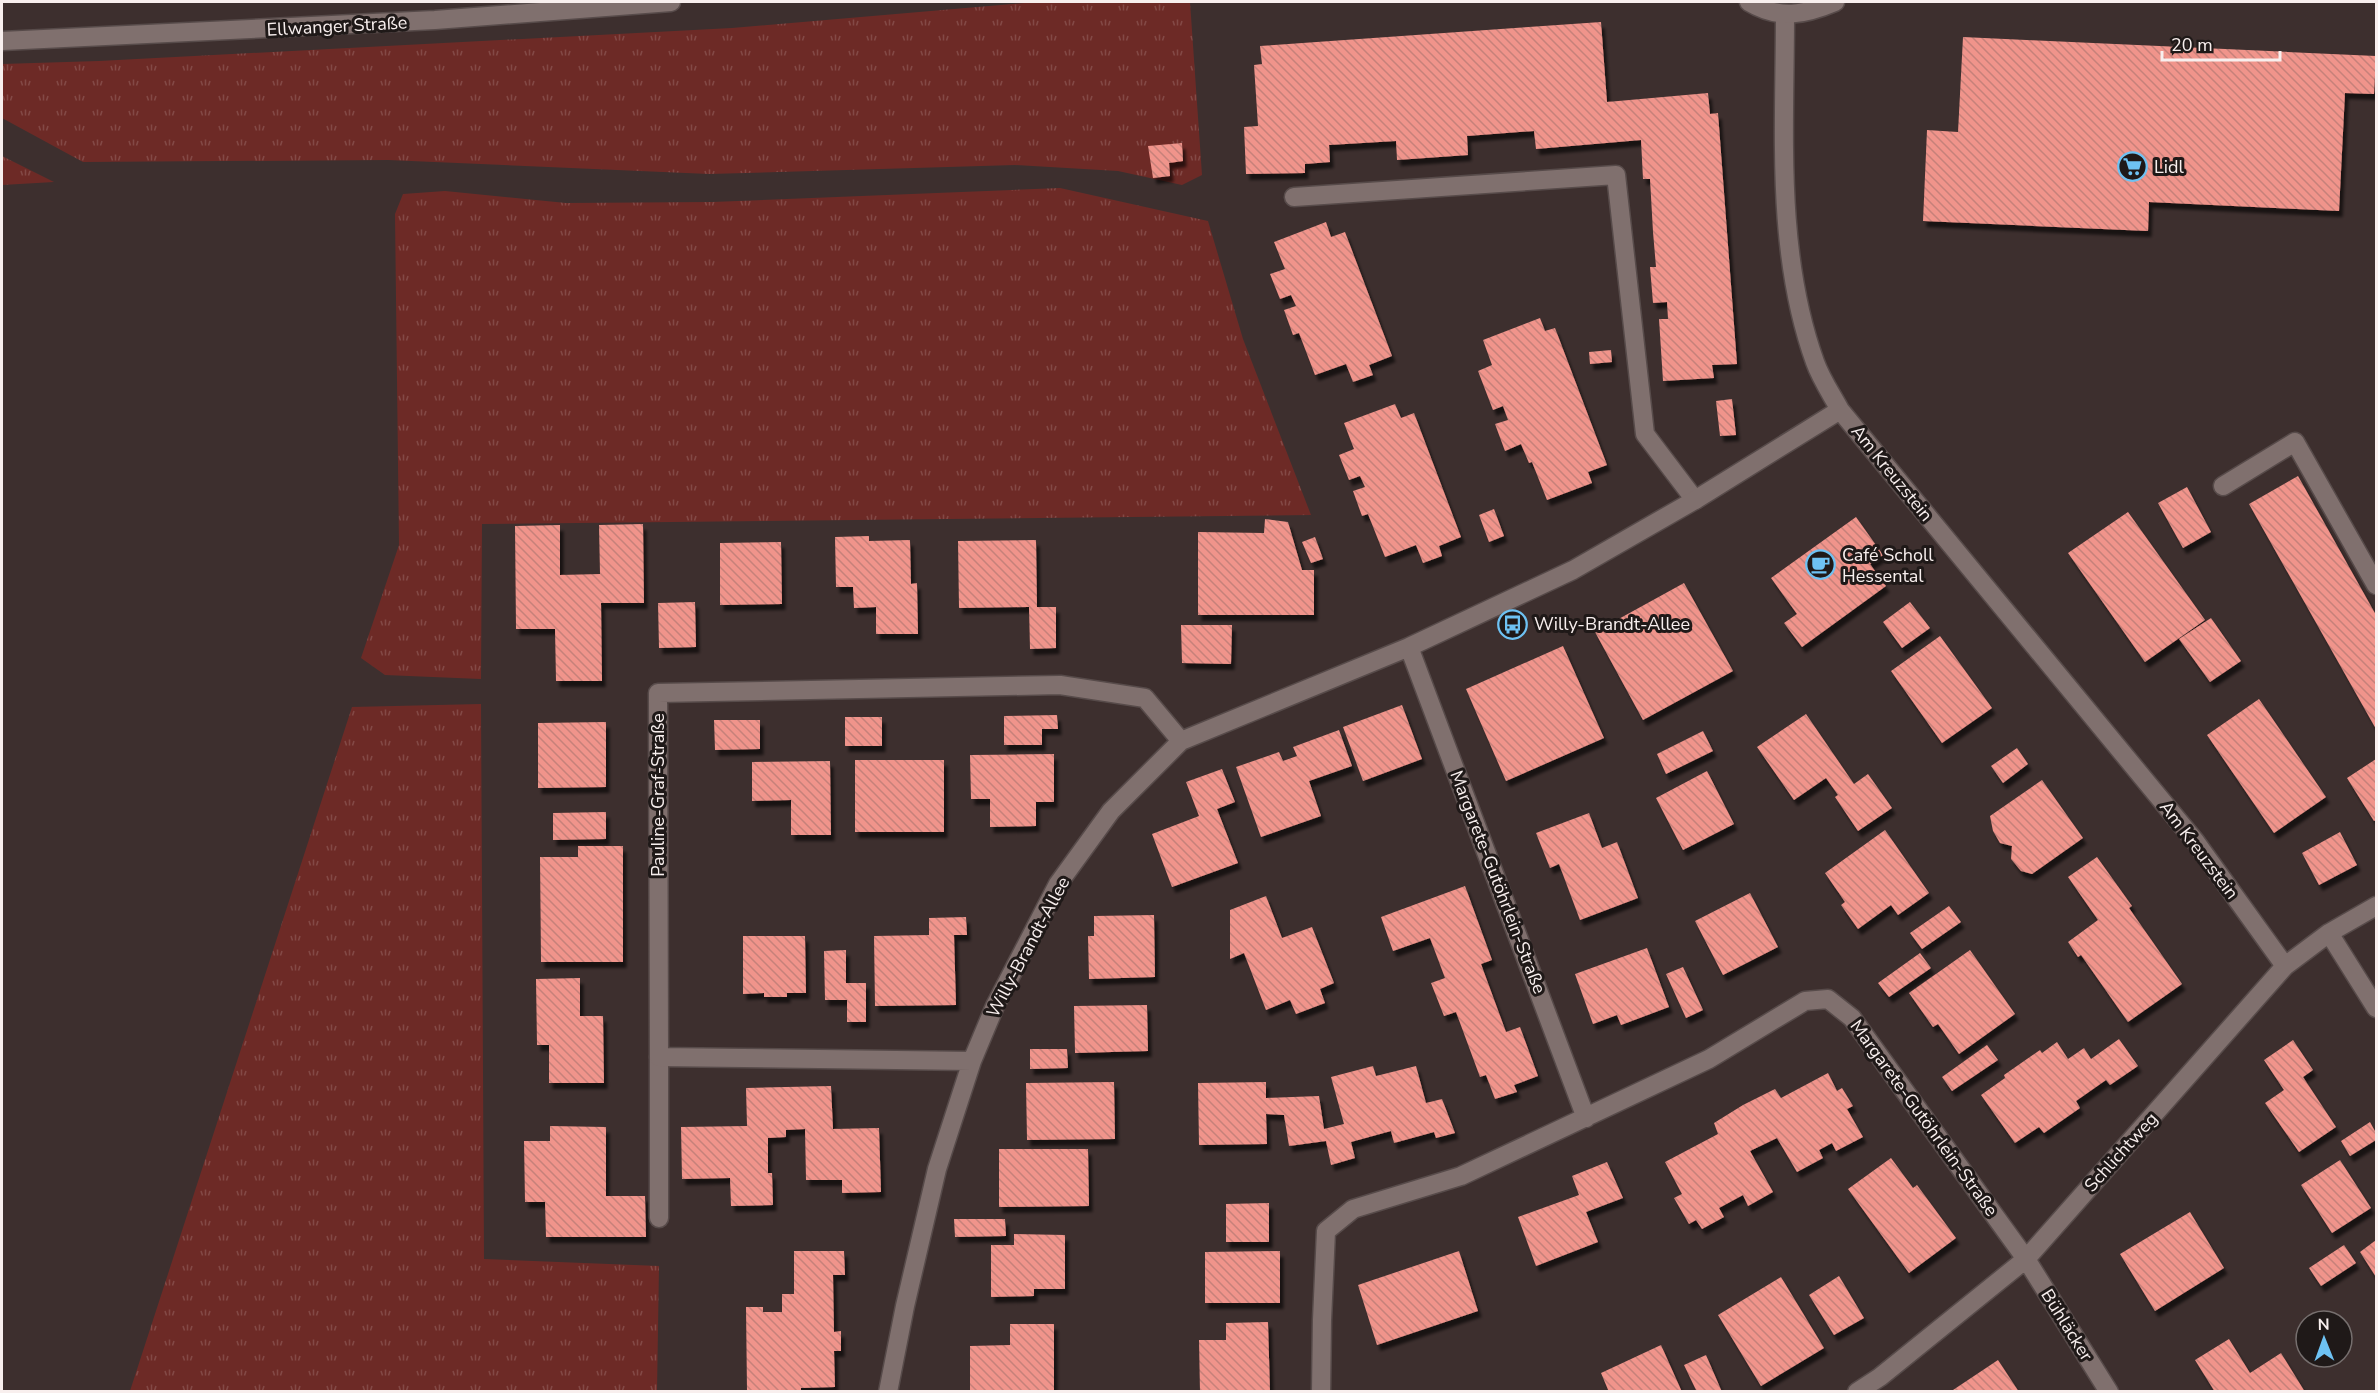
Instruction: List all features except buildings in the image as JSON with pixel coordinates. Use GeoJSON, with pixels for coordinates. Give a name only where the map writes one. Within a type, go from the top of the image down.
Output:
{"type":"FeatureCollection","features":[{"type":"Feature","properties":{"kind":"street","name":"Ellwanger Straße"},"geometry":{"type":"LineString","coordinates":[[2,41],[435,20],[672,2]]}},
{"type":"Feature","properties":{"kind":"street"},"geometry":{"type":"LineString","coordinates":[[1749,2],[1762,9],[1785,14],[1811,12],[1835,2]]}},
{"type":"Feature","properties":{"kind":"street","name":"Am Kreuzstein"},"geometry":{"type":"LineString","coordinates":[[1785,14],[1785,202],[1792,275],[1815,363],[1840,410],[2194,841],[2285,966]]}},
{"type":"Feature","properties":{"kind":"street"},"geometry":{"type":"LineString","coordinates":[[1294,197],[1616,175],[1645,434],[1695,500]]}},
{"type":"Feature","properties":{"kind":"street","name":"Willy-Brandt-Allee"},"geometry":{"type":"LineString","coordinates":[[888,1392],[905,1306],[937,1169],[972,1061],[995,1006],[1058,884],[1112,811],[1181,741],[1409,647],[1573,570],[1695,500],[1840,410]]}},
{"type":"Feature","properties":{"kind":"street"},"geometry":{"type":"LineString","coordinates":[[2223,486],[2295,442],[2376,585]]}},
{"type":"Feature","properties":{"kind":"street","name":"Margarete-Gutöhrlein-Straße"},"geometry":{"type":"LineString","coordinates":[[1409,647],[1586,1118]]}},
{"type":"Feature","properties":{"kind":"street","name":"Pauline-Graf-Straße"},"geometry":{"type":"LineString","coordinates":[[659,1056],[658,693],[1060,685],[1144,698],[1181,741]]}},
{"type":"Feature","properties":{"kind":"street","name":"Schlichtweg"},"geometry":{"type":"LineString","coordinates":[[1857,1392],[1880,1377],[2026,1259],[2285,966],[2329,933],[2376,906]]}},
{"type":"Feature","properties":{"kind":"street"},"geometry":{"type":"LineString","coordinates":[[2329,933],[2376,1008]]}},
{"type":"Feature","properties":{"kind":"street","name":"Margarete-Gutöhrlein-Straße"},"geometry":{"type":"LineString","coordinates":[[1321,1392],[1326,1231],[1353,1209],[1461,1176],[1709,1059],[1805,1001],[1828,999],[1852,1018],[2026,1259]]}},
{"type":"Feature","properties":{"kind":"street"},"geometry":{"type":"LineString","coordinates":[[659,1218],[659,1056],[972,1061]]}},
{"type":"Feature","properties":{"kind":"street","name":"Bühläcker"},"geometry":{"type":"LineString","coordinates":[[2026,1259],[2109,1392]]}},
{"type":"Feature","properties":{"kind":"green space"},"geometry":{"type":"Polygon","coordinates":[[[1036,2],[1190,2],[1202,175],[1182,185],[1118,171],[1015,165],[709,174],[388,160],[83,162],[2,118],[2,64],[732,28],[1036,2]]]}},
{"type":"Feature","properties":{"kind":"green space"},"geometry":{"type":"Polygon","coordinates":[[[2,156],[54,182],[2,185],[2,156]]]}},
{"type":"Feature","properties":{"kind":"green space"},"geometry":{"type":"Polygon","coordinates":[[[1060,188],[1208,221],[1243,339],[1311,515],[482,524],[481,679],[385,675],[361,658],[399,545],[395,214],[403,194],[445,191],[566,203],[712,202],[1060,188]]]}},
{"type":"Feature","properties":{"kind":"green space"},"geometry":{"type":"Polygon","coordinates":[[[481,704],[484,1259],[659,1266],[657,1391],[130,1391],[352,707],[481,704]]]}},
{"type":"Feature","properties":{"kind":"place","name":"Lidl"},"geometry":{"type":"Point","coordinates":[2133,167]}},
{"type":"Feature","properties":{"kind":"place","name":"Café Scholl Hessental"},"geometry":{"type":"Point","coordinates":[1821,565]}},
{"type":"Feature","properties":{"kind":"place","name":"Willy-Brandt-Allee"},"geometry":{"type":"Point","coordinates":[1513,624]}}]}
